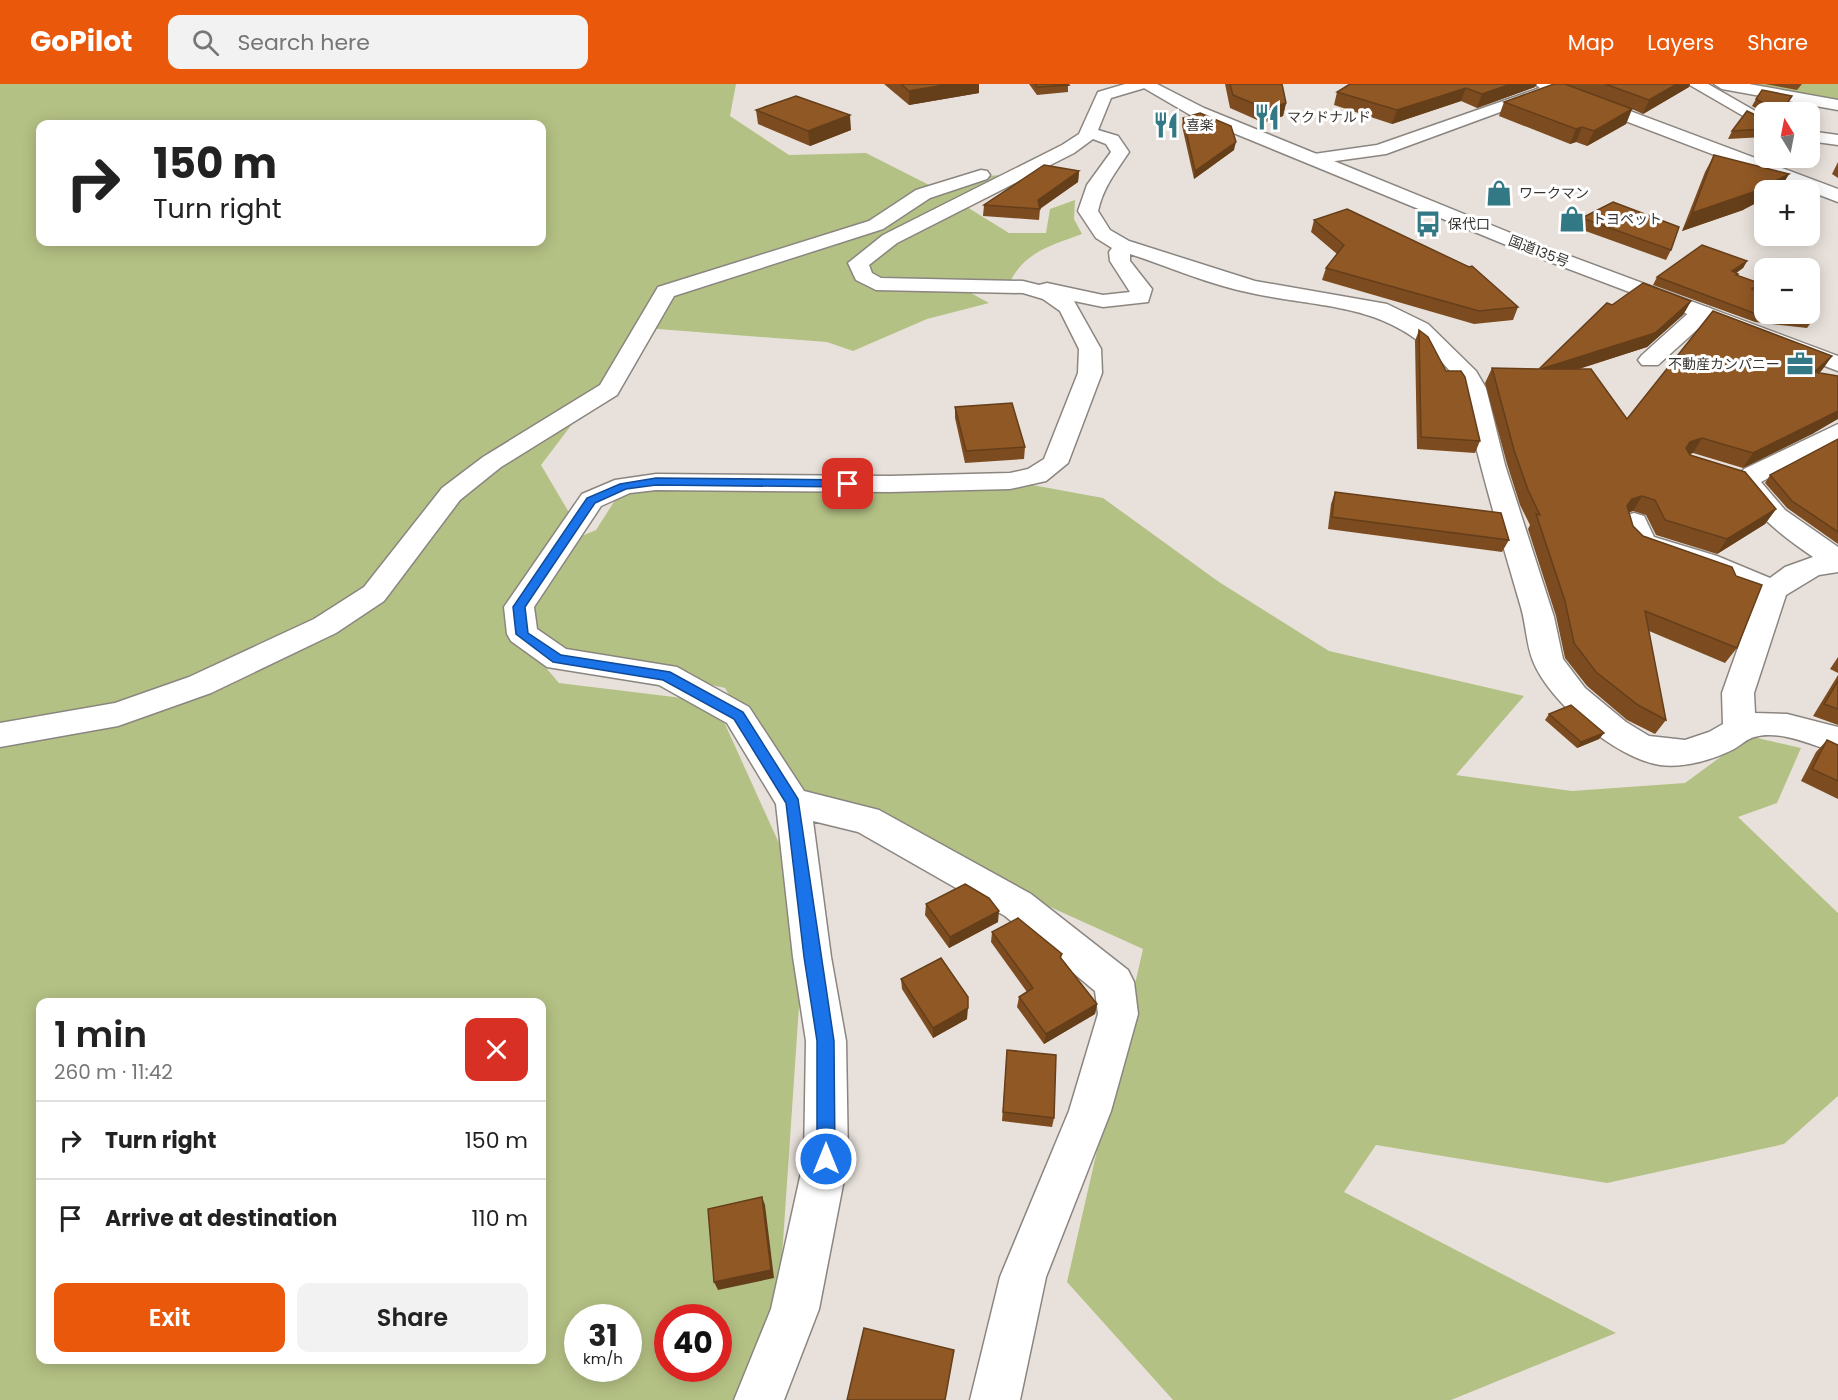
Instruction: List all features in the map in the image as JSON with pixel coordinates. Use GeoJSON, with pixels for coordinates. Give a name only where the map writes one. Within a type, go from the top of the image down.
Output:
{"type":"FeatureCollection","features":[{"type":"Feature","properties":{"kind":"main road"},"geometry":{"type":"LineString","coordinates":[[759,1400],[795,1309],[826,1159],[826,1041],[812,957],[793,802],[738,715],[666,675],[558,659],[522,634],[519,607],[591,500],[624,486],[656,482],[914,484],[1010,481],[1037,475],[1055,463],[1090,373],[1090,349],[1068,308],[1051,294],[1023,287],[876,284],[863,276],[858,263],[890,239],[1068,149],[1088,132],[1104,95],[1143,84]]}},
{"type":"Feature","properties":{"kind":"main road","name":"国道135号"},"geometry":{"type":"LineString","coordinates":[[1143,84],[1198,112],[1528,247],[1835,362]]}},
{"type":"Feature","properties":{"kind":"main road"},"geometry":{"type":"LineString","coordinates":[[1696,84],[1702,90],[1754,118]]}},
{"type":"Feature","properties":{"kind":"main road"},"geometry":{"type":"LineString","coordinates":[[1722,84],[1838,105]]}},
{"type":"Feature","properties":{"kind":"main road"},"geometry":{"type":"LineString","coordinates":[[1314,159],[1380,150],[1548,86],[1838,196]]}},
{"type":"Feature","properties":{"kind":"main road"},"geometry":{"type":"LineString","coordinates":[[1088,132],[1112,140],[1120,152],[1101,175],[1091,195],[1088,212],[1103,234],[1128,247],[1251,287],[1379,309],[1420,329],[1468,376],[1474,388],[1492,465],[1539,617],[1548,661],[1574,696],[1614,731],[1637,745],[1659,752],[1685,753],[1722,741],[1740,730],[1761,724],[1787,726],[1824,735],[1838,741]]}},
{"type":"Feature","properties":{"kind":"main road"},"geometry":{"type":"LineString","coordinates":[[1820,138],[1838,140]]}},
{"type":"Feature","properties":{"kind":"main road"},"geometry":{"type":"LineString","coordinates":[[0,735],[118,714],[200,685],[325,626],[374,594],[451,494],[492,462],[609,390],[666,292],[876,225],[923,194],[1013,166],[1029,169]]}},
{"type":"Feature","properties":{"kind":"main road"},"geometry":{"type":"LineString","coordinates":[[1036,290],[1053,289],[1103,301],[1140,297],[1141,289],[1120,261],[1119,252],[1128,247]]}},
{"type":"Feature","properties":{"kind":"main road"},"geometry":{"type":"LineString","coordinates":[[1650,360],[1702,313]]}},
{"type":"Feature","properties":{"kind":"main road"},"geometry":{"type":"LineString","coordinates":[[1838,430],[1737,476],[1752,489],[1775,517],[1838,561]]}},
{"type":"Feature","properties":{"kind":"main road"},"geometry":{"type":"LineString","coordinates":[[1634,522],[1640,540],[1644,543],[1707,563],[1773,590]]}},
{"type":"Feature","properties":{"kind":"main road"},"geometry":{"type":"LineString","coordinates":[[1740,730],[1738,693],[1773,590],[1795,574],[1813,566],[1838,561]]}},
{"type":"Feature","properties":{"kind":"main road"},"geometry":{"type":"LineString","coordinates":[[793,802],[875,824],[1018,905],[1114,982],[1118,1014],[1112,1036],[1090,1111],[1023,1277],[995,1400]]}},
{"type":"Feature","properties":{"kind":"green space"},"geometry":{"type":"Polygon","coordinates":[[[0,84],[736,84],[730,116],[789,155],[866,153],[937,189],[979,177],[1000,175],[954,199],[1009,233],[1046,233],[1050,209],[1075,200],[1074,219],[1082,234],[1041,250],[1024,262],[1011,280],[967,282],[969,292],[989,303],[927,319],[853,351],[827,342],[645,328],[541,465],[574,521],[558,546],[596,530],[624,486],[1010,481],[1103,498],[1219,582],[1329,651],[1524,696],[1456,775],[1572,791],[1685,783],[1749,736],[1801,748],[1777,803],[1738,817],[1838,913],[1838,1096],[1784,1144],[1607,1183],[1376,1145],[1344,1192],[1616,1333],[1451,1400],[1173,1400],[1067,1282],[1143,949],[909,843],[793,802],[725,688],[666,675],[558,659],[504,619],[559,683],[715,702],[806,903],[775,1360],[747,1400],[0,1400],[0,84]]]}},
{"type":"Feature","properties":{"kind":"green space"},"geometry":{"type":"Polygon","coordinates":[[[1744,84],[1838,84],[1838,100],[1744,84]]]}},
{"type":"Feature","properties":{"kind":"building"},"geometry":{"type":"Polygon","coordinates":[[[901,84],[950,84],[909,91],[901,84]]]}},
{"type":"Feature","properties":{"kind":"building"},"geometry":{"type":"Polygon","coordinates":[[[1035,84],[1068,84],[1069,85],[1037,87],[1035,84]]]}},
{"type":"Feature","properties":{"kind":"building"},"geometry":{"type":"Polygon","coordinates":[[[1230,84],[1282,84],[1286,103],[1266,109],[1233,95],[1230,84]]]}},
{"type":"Feature","properties":{"kind":"building"},"geometry":{"type":"Polygon","coordinates":[[[1350,84],[1511,84],[1482,94],[1466,88],[1397,110],[1337,92],[1350,84]]]}},
{"type":"Feature","properties":{"kind":"building"},"geometry":{"type":"Polygon","coordinates":[[[1554,84],[1565,84],[1632,109],[1594,131],[1582,127],[1576,129],[1504,102],[1554,84]]]}},
{"type":"Feature","properties":{"kind":"building"},"geometry":{"type":"Polygon","coordinates":[[[1605,84],[1677,84],[1649,100],[1605,84]]]}},
{"type":"Feature","properties":{"kind":"building"},"geometry":{"type":"Polygon","coordinates":[[[1762,90],[1792,96],[1788,102],[1762,102],[1756,99],[1762,90]]]}},
{"type":"Feature","properties":{"kind":"building"},"geometry":{"type":"Polygon","coordinates":[[[796,96],[850,115],[808,131],[756,110],[796,96]]]}},
{"type":"Feature","properties":{"kind":"building"},"geometry":{"type":"Polygon","coordinates":[[[1747,111],[1754,114],[1754,130],[1732,131],[1747,111]]]}},
{"type":"Feature","properties":{"kind":"building"},"geometry":{"type":"Polygon","coordinates":[[[1200,113],[1231,126],[1236,142],[1195,171],[1183,118],[1200,113]]]}},
{"type":"Feature","properties":{"kind":"building"},"geometry":{"type":"Polygon","coordinates":[[[1714,155],[1754,165],[1754,168],[1765,168],[1789,174],[1777,180],[1754,180],[1754,192],[1692,213],[1714,155]]]}},
{"type":"Feature","properties":{"kind":"building"},"geometry":{"type":"Polygon","coordinates":[[[1044,165],[1079,171],[1038,200],[1040,209],[984,205],[1044,165]]]}},
{"type":"Feature","properties":{"kind":"building"},"geometry":{"type":"Polygon","coordinates":[[[1613,202],[1679,227],[1671,250],[1582,218],[1613,202]]]}},
{"type":"Feature","properties":{"kind":"building"},"geometry":{"type":"Polygon","coordinates":[[[1347,209],[1469,267],[1472,266],[1518,307],[1479,311],[1326,268],[1344,245],[1314,220],[1347,209]]]}},
{"type":"Feature","properties":{"kind":"building"},"geometry":{"type":"Polygon","coordinates":[[[1702,245],[1747,261],[1732,271],[1738,274],[1736,275],[1754,281],[1752,289],[1754,290],[1754,313],[1657,277],[1702,245]]]}},
{"type":"Feature","properties":{"kind":"building"},"geometry":{"type":"Polygon","coordinates":[[[1643,283],[1691,301],[1655,333],[1541,369],[1591,369],[1627,419],[1713,311],[1832,356],[1814,372],[1838,376],[1838,411],[1753,453],[1702,438],[1690,442],[1686,448],[1690,455],[1745,472],[1776,509],[1727,539],[1665,520],[1655,500],[1642,496],[1632,499],[1627,506],[1633,526],[1643,536],[1732,567],[1736,576],[1762,585],[1737,648],[1645,611],[1666,720],[1638,705],[1596,672],[1574,643],[1565,601],[1536,514],[1540,515],[1528,490],[1514,450],[1492,368],[1539,369],[1607,303],[1612,305],[1643,283]]]}},
{"type":"Feature","properties":{"kind":"building"},"geometry":{"type":"Polygon","coordinates":[[[1419,330],[1428,337],[1446,371],[1461,371],[1465,377],[1480,441],[1421,437],[1419,330]]]}},
{"type":"Feature","properties":{"kind":"building"},"geometry":{"type":"Polygon","coordinates":[[[1012,403],[1025,447],[966,451],[955,407],[1012,403]]]}},
{"type":"Feature","properties":{"kind":"building"},"geometry":{"type":"Polygon","coordinates":[[[1838,439],[1838,532],[1792,501],[1770,475],[1838,439]]]}},
{"type":"Feature","properties":{"kind":"building"},"geometry":{"type":"Polygon","coordinates":[[[1335,492],[1501,513],[1509,540],[1332,517],[1335,492]]]}},
{"type":"Feature","properties":{"kind":"building"},"geometry":{"type":"Polygon","coordinates":[[[1838,681],[1838,709],[1824,704],[1838,681]]]}},
{"type":"Feature","properties":{"kind":"building"},"geometry":{"type":"Polygon","coordinates":[[[1571,705],[1604,733],[1581,742],[1549,714],[1571,705]]]}},
{"type":"Feature","properties":{"kind":"building"},"geometry":{"type":"Polygon","coordinates":[[[1827,740],[1838,745],[1838,781],[1812,769],[1827,740]]]}},
{"type":"Feature","properties":{"kind":"building"},"geometry":{"type":"Polygon","coordinates":[[[965,884],[989,898],[999,911],[950,937],[926,904],[965,884]]]}},
{"type":"Feature","properties":{"kind":"building"},"geometry":{"type":"Polygon","coordinates":[[[1018,918],[1062,954],[1060,957],[1097,1004],[1046,1034],[1019,997],[1033,988],[992,932],[1018,918]]]}},
{"type":"Feature","properties":{"kind":"building"},"geometry":{"type":"Polygon","coordinates":[[[941,958],[968,997],[968,1008],[933,1028],[901,979],[941,958]]]}},
{"type":"Feature","properties":{"kind":"building"},"geometry":{"type":"Polygon","coordinates":[[[1007,1050],[1056,1055],[1054,1118],[1003,1112],[1007,1050]]]}},
{"type":"Feature","properties":{"kind":"building"},"geometry":{"type":"Polygon","coordinates":[[[762,1197],[771,1270],[714,1282],[708,1209],[762,1197]]]}},
{"type":"Feature","properties":{"kind":"building"},"geometry":{"type":"Polygon","coordinates":[[[864,1328],[954,1350],[945,1400],[847,1400],[864,1328]]]}},
{"type":"Feature","properties":{"kind":"place","name":"マクドナルド"},"geometry":{"type":"Point","coordinates":[1267,117]}},
{"type":"Feature","properties":{"kind":"place","name":"喜楽"},"geometry":{"type":"Point","coordinates":[1166,125]}},
{"type":"Feature","properties":{"kind":"place","name":"ワークマン"},"geometry":{"type":"Point","coordinates":[1499,193]}},
{"type":"Feature","properties":{"kind":"place","name":"トヨペット"},"geometry":{"type":"Point","coordinates":[1572,219]}},
{"type":"Feature","properties":{"kind":"place","name":"保代口"},"geometry":{"type":"Point","coordinates":[1428,224]}},
{"type":"Feature","properties":{"kind":"place","name":"不動産カンパニー"},"geometry":{"type":"Point","coordinates":[1800,364]}},
{"type":"Feature","properties":{"kind":"route"},"geometry":{"type":"LineString","coordinates":[[826,1159],[826,1041],[812,957],[793,802],[738,715],[666,675],[558,659],[522,634],[519,607],[574,522],[591,500],[624,486],[656,482],[848,484]]}}]}
